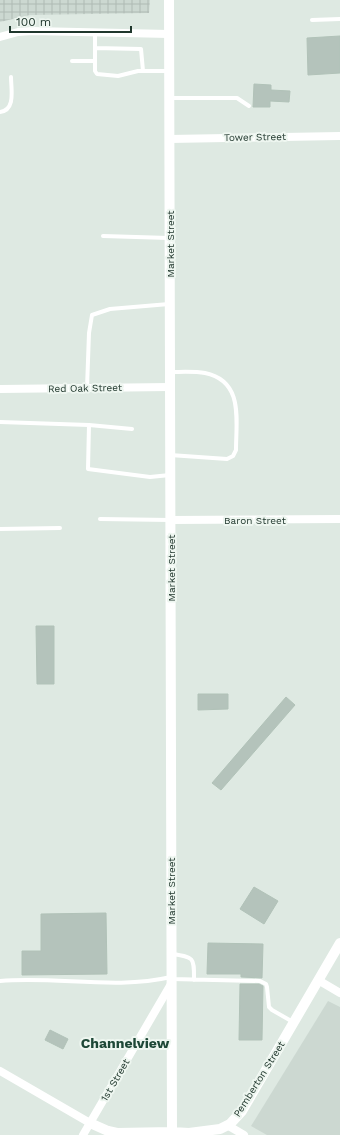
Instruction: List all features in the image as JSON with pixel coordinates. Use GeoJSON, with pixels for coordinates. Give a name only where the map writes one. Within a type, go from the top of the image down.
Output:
{"type":"FeatureCollection","features":[{"type":"Feature","properties":{"kind":"street","name":"Market Street"},"geometry":{"type":"LineString","coordinates":[[169,0],[172,1134]]}},
{"type":"Feature","properties":{"kind":"street"},"geometry":{"type":"LineString","coordinates":[[0,37],[18,32],[32,31],[169,34]]}},
{"type":"Feature","properties":{"kind":"street","name":"Tower Street"},"geometry":{"type":"LineString","coordinates":[[169,139],[340,136]]}},
{"type":"Feature","properties":{"kind":"street","name":"Red Oak Street"},"geometry":{"type":"LineString","coordinates":[[0,389],[170,387]]}},
{"type":"Feature","properties":{"kind":"street","name":"Baron Street"},"geometry":{"type":"LineString","coordinates":[[171,520],[340,519]]}},
{"type":"Feature","properties":{"kind":"street","name":"Pemberton Street"},"geometry":{"type":"LineString","coordinates":[[0,1071],[108,1132],[172,1134],[189,1133],[212,1130],[227,1125],[242,1111],[340,943]]}},
{"type":"Feature","properties":{"kind":"street","name":"1st Street"},"geometry":{"type":"LineString","coordinates":[[83,1135],[172,980]]}},
{"type":"Feature","properties":{"kind":"street"},"geometry":{"type":"LineString","coordinates":[[318,980],[340,992]]}},
{"type":"Feature","properties":{"kind":"street"},"geometry":{"type":"LineString","coordinates":[[227,1125],[244,1135]]}},
{"type":"Feature","properties":{"kind":"lane"},"geometry":{"type":"LineString","coordinates":[[312,20],[340,19]]}},
{"type":"Feature","properties":{"kind":"lane"},"geometry":{"type":"LineString","coordinates":[[95,32],[95,71],[97,74],[118,76],[143,71],[169,71]]}},
{"type":"Feature","properties":{"kind":"lane"},"geometry":{"type":"LineString","coordinates":[[95,48],[141,49],[143,71]]}},
{"type":"Feature","properties":{"kind":"lane"},"geometry":{"type":"LineString","coordinates":[[72,61],[95,61]]}},
{"type":"Feature","properties":{"kind":"lane"},"geometry":{"type":"LineString","coordinates":[[0,112],[3,112],[10,107],[12,100],[11,77]]}},
{"type":"Feature","properties":{"kind":"lane"},"geometry":{"type":"LineString","coordinates":[[169,98],[237,98],[249,106]]}},
{"type":"Feature","properties":{"kind":"lane"},"geometry":{"type":"LineString","coordinates":[[104,236],[170,238]]}},
{"type":"Feature","properties":{"kind":"lane"},"geometry":{"type":"LineString","coordinates":[[87,388],[89,333],[92,315],[110,309],[129,306],[170,304]]}},
{"type":"Feature","properties":{"kind":"lane"},"geometry":{"type":"LineString","coordinates":[[170,372],[204,372],[214,376],[222,381],[233,392],[236,404],[236,450],[233,456],[227,459],[170,455]]}},
{"type":"Feature","properties":{"kind":"lane"},"geometry":{"type":"LineString","coordinates":[[0,422],[89,425],[132,429]]}},
{"type":"Feature","properties":{"kind":"lane"},"geometry":{"type":"LineString","coordinates":[[89,425],[88,469],[150,477],[170,475]]}},
{"type":"Feature","properties":{"kind":"lane"},"geometry":{"type":"LineString","coordinates":[[100,519],[171,520]]}},
{"type":"Feature","properties":{"kind":"lane"},"geometry":{"type":"LineString","coordinates":[[0,529],[60,528]]}},
{"type":"Feature","properties":{"kind":"lane"},"geometry":{"type":"LineString","coordinates":[[172,954],[188,956],[194,962],[194,980]]}},
{"type":"Feature","properties":{"kind":"lane"},"geometry":{"type":"LineString","coordinates":[[0,981],[20,980],[100,983],[156,980],[260,981],[266,984],[269,1007],[293,1023]]}},
{"type":"Feature","properties":{"kind":"shaded area"},"geometry":{"type":"Polygon","coordinates":[[[0,0],[150,0],[149,13],[30,15],[0,22],[0,0]]]}},
{"type":"Feature","properties":{"kind":"shaded area"},"geometry":{"type":"Polygon","coordinates":[[[328,1001],[340,1007],[340,1135],[267,1135],[251,1126],[328,1001]]]}},
{"type":"Feature","properties":{"kind":"building"},"geometry":{"type":"Polygon","coordinates":[[[340,36],[340,73],[308,75],[307,38],[340,36]]]}},
{"type":"Feature","properties":{"kind":"building"},"geometry":{"type":"Polygon","coordinates":[[[254,84],[271,85],[271,90],[290,91],[289,102],[270,101],[270,107],[253,107],[254,84]]]}},
{"type":"Feature","properties":{"kind":"building"},"geometry":{"type":"Polygon","coordinates":[[[36,626],[54,626],[54,684],[37,684],[36,626]]]}},
{"type":"Feature","properties":{"kind":"building"},"geometry":{"type":"Polygon","coordinates":[[[198,694],[228,694],[228,709],[198,710],[198,694]]]}},
{"type":"Feature","properties":{"kind":"building"},"geometry":{"type":"Polygon","coordinates":[[[286,697],[295,705],[221,790],[212,783],[286,697]]]}},
{"type":"Feature","properties":{"kind":"building"},"geometry":{"type":"Polygon","coordinates":[[[254,887],[278,901],[264,924],[240,909],[254,887]]]}},
{"type":"Feature","properties":{"kind":"building"},"geometry":{"type":"Polygon","coordinates":[[[106,913],[107,974],[22,975],[22,951],[41,951],[41,914],[106,913]]]}},
{"type":"Feature","properties":{"kind":"building"},"geometry":{"type":"Polygon","coordinates":[[[208,943],[263,944],[262,978],[241,977],[241,974],[207,974],[208,943]]]}},
{"type":"Feature","properties":{"kind":"building"},"geometry":{"type":"Polygon","coordinates":[[[240,984],[259,984],[263,986],[262,1040],[239,1040],[240,984]]]}},
{"type":"Feature","properties":{"kind":"building"},"geometry":{"type":"Polygon","coordinates":[[[50,1030],[68,1039],[63,1049],[45,1040],[50,1030]]]}},
{"type":"Feature","properties":{"kind":"district","name":"Channelview"},"geometry":{"type":"Point","coordinates":[125,1043]}}]}
